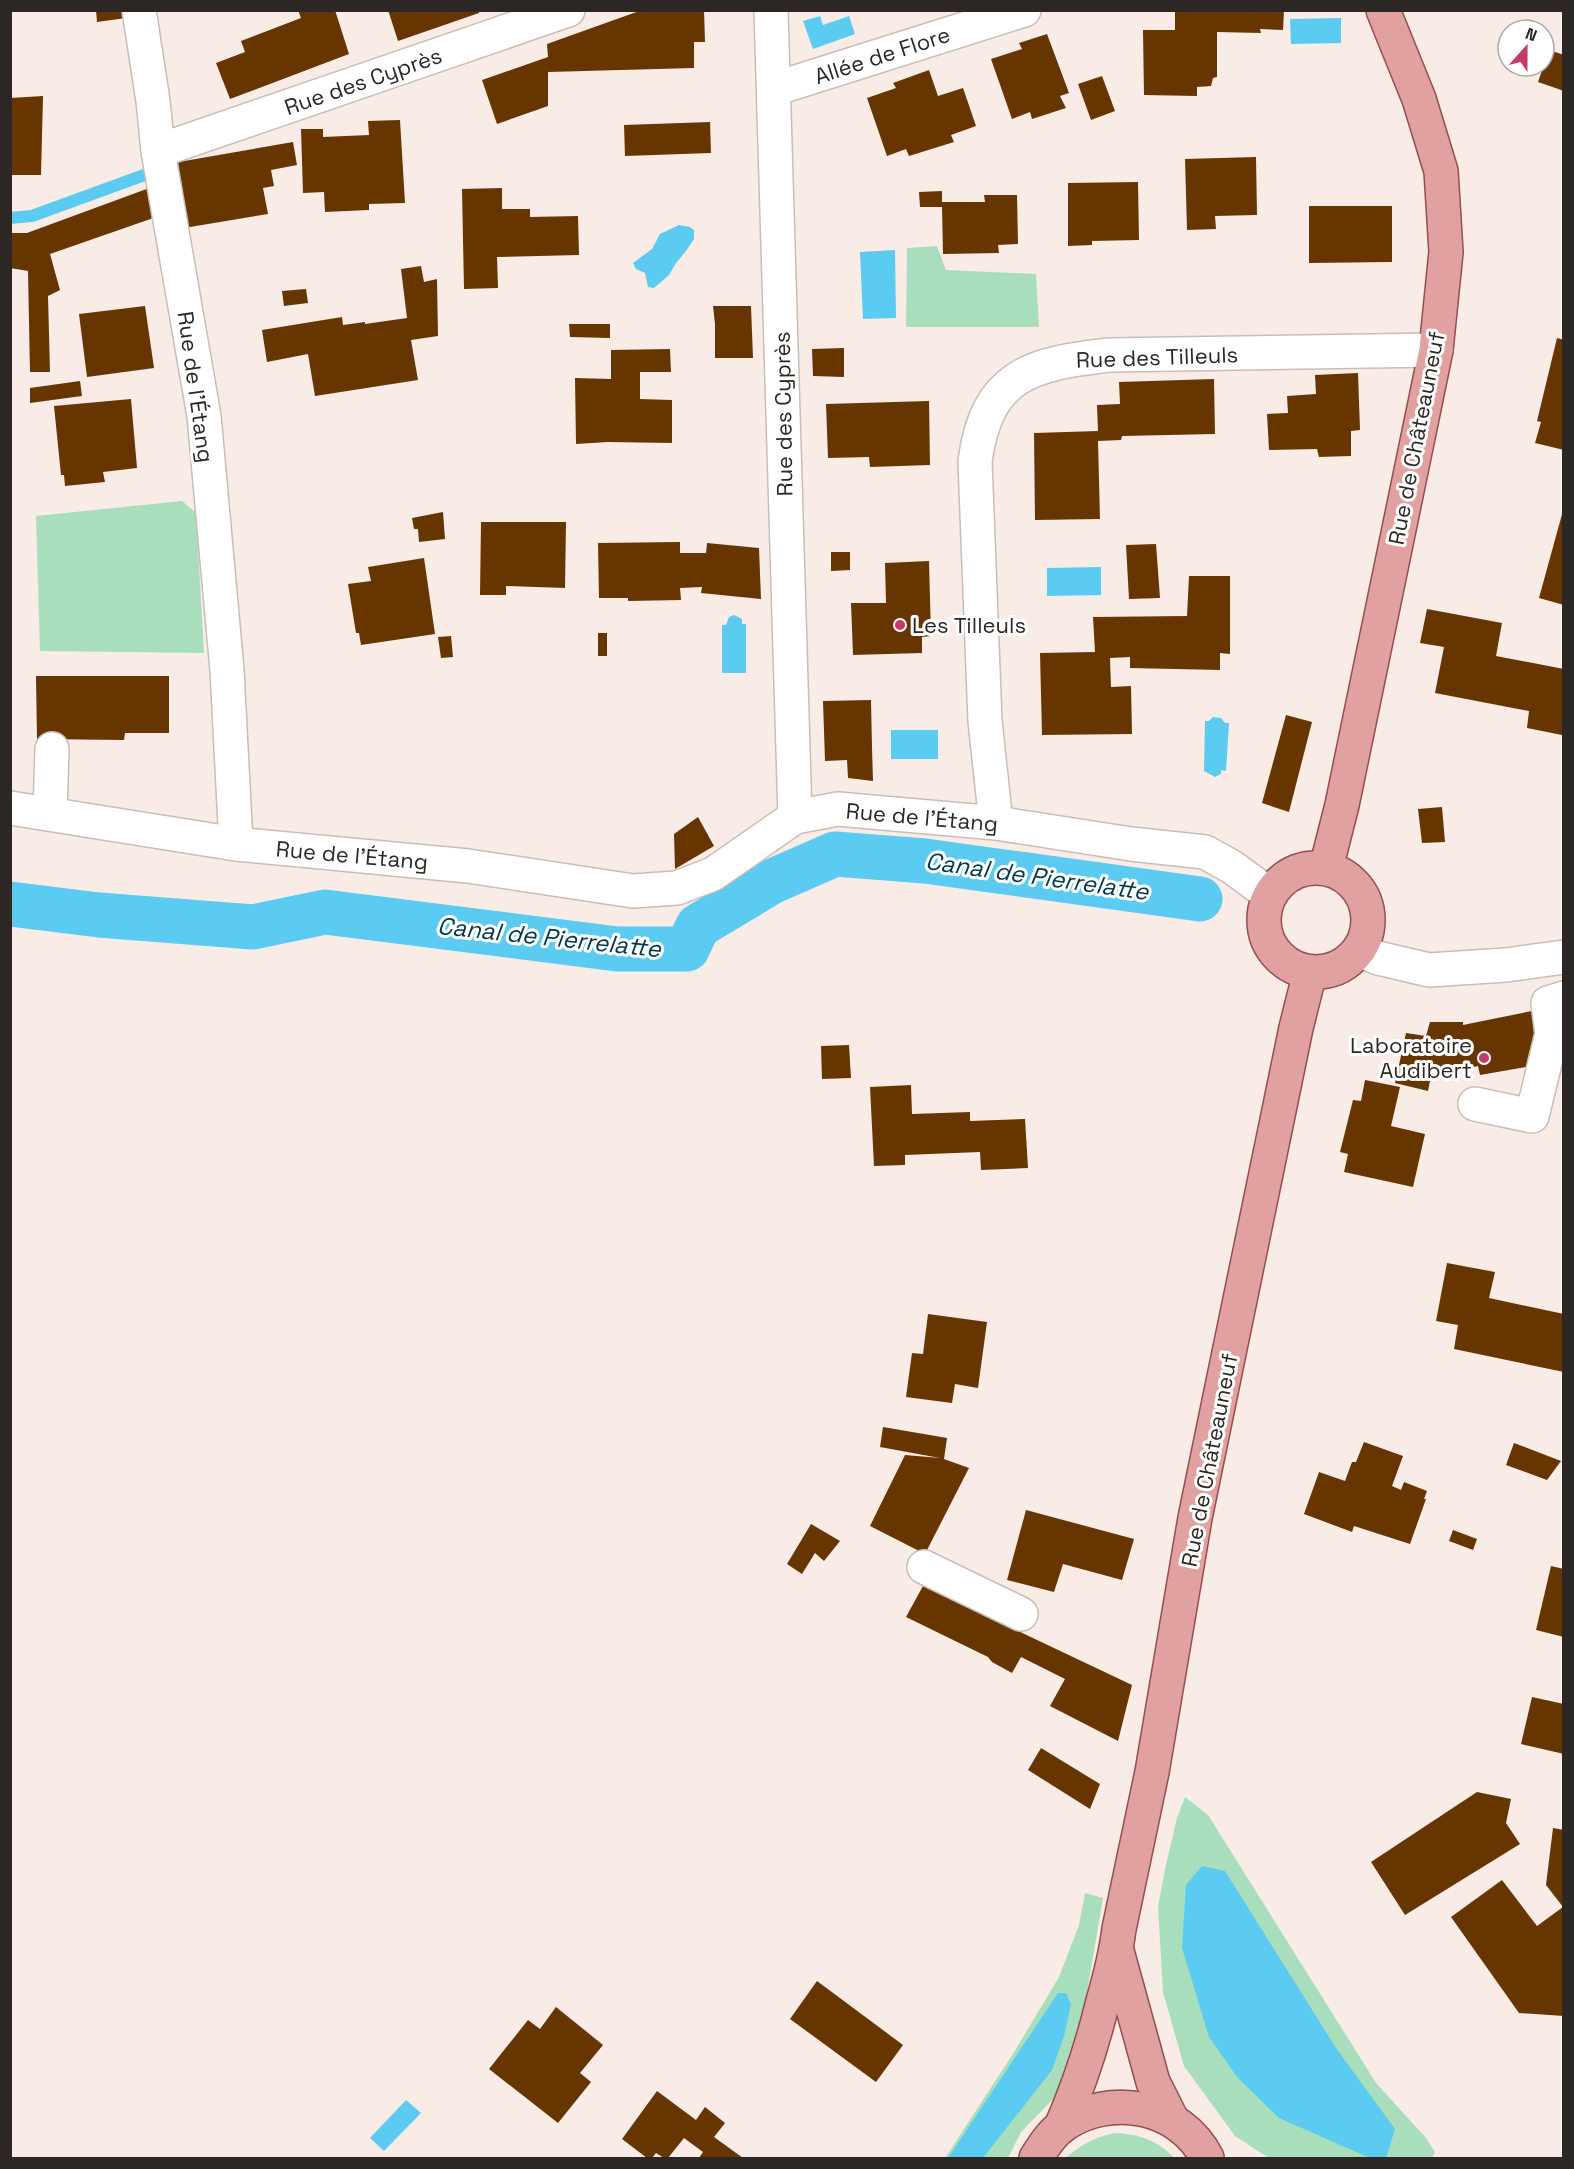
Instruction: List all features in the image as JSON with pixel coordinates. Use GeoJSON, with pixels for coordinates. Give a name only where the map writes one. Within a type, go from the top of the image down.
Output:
{"type":"FeatureCollection","features":[{"type":"Feature","properties":{"kind":"main road","name":"Rue de Châteauneuf"},"geometry":{"type":"LineString","coordinates":[[1326,868],[1342,806],[1436,350],[1446,252],[1441,171],[1419,99],[1383,10]]}},
{"type":"Feature","properties":{"kind":"main road"},"geometry":{"type":"LineString","coordinates":[[1309,868],[1326,868],[1345,877],[1359,891],[1368,910],[1367,931],[1359,950],[1346,964],[1329,971],[1310,972],[1294,968],[1280,958],[1269,944],[1264,928],[1264,911],[1270,895],[1280,882],[1293,873],[1309,868]]}},
{"type":"Feature","properties":{"kind":"main road","name":"Rue de Châteauneuf"},"geometry":{"type":"LineString","coordinates":[[1061,2127],[1090,2055],[1117,1949],[1119,1929],[1152,1772],[1195,1518],[1296,1028],[1310,972]]}},
{"type":"Feature","properties":{"kind":"main road","name":"Rue de Châteauneuf"},"geometry":{"type":"LineString","coordinates":[[1117,1949],[1153,2082],[1172,2120]]}},
{"type":"Feature","properties":{"kind":"main road"},"geometry":{"type":"LineString","coordinates":[[1036,2158],[1044,2144],[1061,2127],[1081,2115],[1103,2108],[1127,2106],[1150,2110],[1172,2120],[1189,2133],[1207,2158]]}},
{"type":"Feature","properties":{"kind":"street","name":"Rue de l'Étang"},"geometry":{"type":"LineString","coordinates":[[139,10],[158,151],[204,416],[227,670],[236,844],[468,866],[633,891],[677,888],[713,874],[795,817],[838,809],[996,823],[1131,844],[1205,852],[1233,867],[1270,895]]}},
{"type":"Feature","properties":{"kind":"street","name":"Rue des Cyprès"},"geometry":{"type":"LineString","coordinates":[[158,151],[568,10]]}},
{"type":"Feature","properties":{"kind":"street","name":"Rue des Cyprès"},"geometry":{"type":"LineString","coordinates":[[771,10],[795,817]]}},
{"type":"Feature","properties":{"kind":"street","name":"Allée de Flore"},"geometry":{"type":"LineString","coordinates":[[774,89],[1024,10]]}},
{"type":"Feature","properties":{"kind":"street","name":"Rue des Tilleuls"},"geometry":{"type":"LineString","coordinates":[[996,823],[985,721],[975,461],[978,440],[986,418],[999,395],[1011,382],[1050,364],[1109,355],[1436,350]]}},
{"type":"Feature","properties":{"kind":"street"},"geometry":{"type":"LineString","coordinates":[[50,814],[52,749]]}},
{"type":"Feature","properties":{"kind":"street"},"geometry":{"type":"LineString","coordinates":[[10,808],[236,844]]}},
{"type":"Feature","properties":{"kind":"street"},"geometry":{"type":"LineString","coordinates":[[1359,950],[1378,958],[1429,970],[1506,965],[1563,957]]}},
{"type":"Feature","properties":{"kind":"street"},"geometry":{"type":"LineString","coordinates":[[1475,1104],[1532,1116],[1552,1034],[1548,1003],[1563,998]]}},
{"type":"Feature","properties":{"kind":"street"},"geometry":{"type":"LineString","coordinates":[[924,1568],[1021,1614]]}},
{"type":"Feature","properties":{"kind":"green space"},"geometry":{"type":"Polygon","coordinates":[[[937,246],[946,270],[1036,274],[1039,327],[906,327],[907,248],[937,246]]]}},
{"type":"Feature","properties":{"kind":"green space"},"geometry":{"type":"Polygon","coordinates":[[[182,501],[196,513],[204,653],[40,651],[36,516],[182,501]]]}},
{"type":"Feature","properties":{"kind":"green space"},"geometry":{"type":"Polygon","coordinates":[[[1185,1797],[1208,1815],[1376,2083],[1426,2138],[1435,2152],[1432,2158],[1269,2158],[1235,2136],[1184,2066],[1163,1992],[1158,1907],[1177,1818],[1185,1797]]]}},
{"type":"Feature","properties":{"kind":"green space"},"geometry":{"type":"Polygon","coordinates":[[[1085,1893],[1103,1898],[1074,2068],[1064,2088],[1021,2132],[1008,2158],[945,2158],[1013,2054],[1059,1977],[1079,1925],[1085,1893]]]}},
{"type":"Feature","properties":{"kind":"green space"},"geometry":{"type":"Polygon","coordinates":[[[1114,2133],[1147,2139],[1174,2158],[1066,2158],[1088,2142],[1114,2133]]]}},
{"type":"Feature","properties":{"kind":"water"},"geometry":{"type":"Polygon","coordinates":[[[820,16],[823,25],[849,16],[855,34],[813,49],[803,21],[820,16]]]}},
{"type":"Feature","properties":{"kind":"water"},"geometry":{"type":"Polygon","coordinates":[[[1341,18],[1341,43],[1291,44],[1290,19],[1341,18]]]}},
{"type":"Feature","properties":{"kind":"water"},"geometry":{"type":"Polygon","coordinates":[[[679,225],[694,230],[694,239],[669,275],[654,288],[648,287],[645,273],[636,269],[633,263],[652,249],[660,234],[679,225]]]}},
{"type":"Feature","properties":{"kind":"water"},"geometry":{"type":"Polygon","coordinates":[[[895,250],[896,318],[863,319],[860,252],[895,250]]]}},
{"type":"Feature","properties":{"kind":"water"},"geometry":{"type":"Polygon","coordinates":[[[1101,567],[1101,595],[1047,596],[1047,568],[1101,567]]]}},
{"type":"Feature","properties":{"kind":"water"},"geometry":{"type":"Polygon","coordinates":[[[734,615],[742,619],[742,624],[746,624],[746,673],[722,673],[722,625],[726,625],[729,617],[734,615]]]}},
{"type":"Feature","properties":{"kind":"water"},"geometry":{"type":"Polygon","coordinates":[[[1213,717],[1221,718],[1225,723],[1229,723],[1226,771],[1221,770],[1221,774],[1215,777],[1204,771],[1205,721],[1213,717]]]}},
{"type":"Feature","properties":{"kind":"water"},"geometry":{"type":"Polygon","coordinates":[[[891,730],[938,730],[938,759],[891,759],[891,730]]]}},
{"type":"Feature","properties":{"kind":"water"},"geometry":{"type":"Polygon","coordinates":[[[1202,1866],[1225,1871],[1336,2048],[1395,2129],[1386,2158],[1370,2158],[1279,2118],[1237,2077],[1209,2037],[1182,1948],[1186,1885],[1202,1866]]]}},
{"type":"Feature","properties":{"kind":"water"},"geometry":{"type":"Polygon","coordinates":[[[1058,1993],[1066,1993],[1071,2004],[1064,2036],[1052,2070],[983,2158],[948,2158],[1058,1993]]]}},
{"type":"Feature","properties":{"kind":"water"},"geometry":{"type":"Polygon","coordinates":[[[406,2100],[421,2113],[384,2151],[370,2138],[406,2100]]]}},
{"type":"Feature","properties":{"kind":"building"},"geometry":{"type":"Polygon","coordinates":[[[96,10],[125,10],[126,18],[97,22],[96,10]]]}},
{"type":"Feature","properties":{"kind":"building"},"geometry":{"type":"Polygon","coordinates":[[[298,10],[335,10],[349,54],[230,99],[216,63],[245,52],[241,41],[301,18],[298,10]]]}},
{"type":"Feature","properties":{"kind":"building"},"geometry":{"type":"Polygon","coordinates":[[[388,10],[478,10],[479,13],[398,41],[388,10]]]}},
{"type":"Feature","properties":{"kind":"building"},"geometry":{"type":"Polygon","coordinates":[[[642,10],[704,10],[705,42],[694,42],[694,68],[548,72],[548,106],[497,124],[482,80],[548,57],[547,44],[642,10]]]}},
{"type":"Feature","properties":{"kind":"building"},"geometry":{"type":"Polygon","coordinates":[[[1175,10],[1284,10],[1283,30],[1260,29],[1261,33],[1217,32],[1217,77],[1213,78],[1211,86],[1197,87],[1197,96],[1144,95],[1143,30],[1175,30],[1175,10]]]}},
{"type":"Feature","properties":{"kind":"building"},"geometry":{"type":"Polygon","coordinates":[[[1047,34],[1069,93],[1060,96],[1066,108],[1032,119],[1030,112],[1012,119],[991,59],[1022,49],[1019,43],[1047,34]]]}},
{"type":"Feature","properties":{"kind":"building"},"geometry":{"type":"Polygon","coordinates":[[[1556,52],[1564,55],[1564,91],[1538,82],[1539,78],[1556,78],[1556,52]]]}},
{"type":"Feature","properties":{"kind":"building"},"geometry":{"type":"Polygon","coordinates":[[[929,70],[938,96],[963,88],[976,126],[951,135],[954,142],[909,156],[906,149],[887,156],[867,98],[896,88],[893,83],[929,70]]]}},
{"type":"Feature","properties":{"kind":"building"},"geometry":{"type":"Polygon","coordinates":[[[1102,76],[1115,111],[1091,120],[1078,84],[1102,76]]]}},
{"type":"Feature","properties":{"kind":"building"},"geometry":{"type":"Polygon","coordinates":[[[43,96],[41,175],[10,175],[10,98],[43,96]]]}},
{"type":"Feature","properties":{"kind":"building"},"geometry":{"type":"Polygon","coordinates":[[[400,120],[405,203],[369,204],[369,210],[325,212],[324,192],[303,193],[301,129],[323,129],[323,137],[369,135],[368,121],[400,120]]]}},
{"type":"Feature","properties":{"kind":"building"},"geometry":{"type":"Polygon","coordinates":[[[710,122],[711,153],[625,156],[624,125],[710,122]]]}},
{"type":"Feature","properties":{"kind":"building"},"geometry":{"type":"Polygon","coordinates":[[[293,142],[297,165],[271,170],[274,186],[263,188],[268,214],[178,229],[167,164],[293,142]]]}},
{"type":"Feature","properties":{"kind":"building"},"geometry":{"type":"Polygon","coordinates":[[[1256,157],[1257,215],[1215,216],[1216,229],[1187,230],[1185,159],[1256,157]]]}},
{"type":"Feature","properties":{"kind":"building"},"geometry":{"type":"Polygon","coordinates":[[[1138,182],[1139,240],[1092,241],[1092,245],[1068,246],[1068,183],[1138,182]]]}},
{"type":"Feature","properties":{"kind":"building"},"geometry":{"type":"Polygon","coordinates":[[[152,187],[159,216],[50,254],[60,290],[48,296],[50,372],[30,372],[28,271],[10,268],[10,233],[27,233],[152,187]]]}},
{"type":"Feature","properties":{"kind":"building"},"geometry":{"type":"Polygon","coordinates":[[[502,188],[502,209],[530,209],[530,217],[578,216],[579,255],[497,257],[498,288],[464,289],[462,189],[502,188]]]}},
{"type":"Feature","properties":{"kind":"building"},"geometry":{"type":"Polygon","coordinates":[[[942,191],[942,202],[985,202],[984,195],[1017,195],[1018,244],[998,245],[999,253],[943,254],[942,207],[920,207],[919,192],[942,191]]]}},
{"type":"Feature","properties":{"kind":"building"},"geometry":{"type":"Polygon","coordinates":[[[1309,206],[1392,206],[1392,262],[1309,263],[1309,206]]]}},
{"type":"Feature","properties":{"kind":"building"},"geometry":{"type":"Polygon","coordinates":[[[421,266],[424,282],[437,279],[438,336],[411,340],[418,380],[315,396],[308,354],[267,362],[262,330],[342,317],[343,325],[407,318],[401,269],[421,266]]]}},
{"type":"Feature","properties":{"kind":"building"},"geometry":{"type":"Polygon","coordinates":[[[306,289],[308,303],[284,306],[282,291],[306,289]]]}},
{"type":"Feature","properties":{"kind":"building"},"geometry":{"type":"Polygon","coordinates":[[[145,306],[154,368],[87,377],[79,314],[145,306]]]}},
{"type":"Feature","properties":{"kind":"building"},"geometry":{"type":"Polygon","coordinates":[[[713,306],[751,306],[753,358],[715,358],[713,306]]]}},
{"type":"Feature","properties":{"kind":"building"},"geometry":{"type":"Polygon","coordinates":[[[569,324],[610,324],[610,338],[570,337],[569,324]]]}},
{"type":"Feature","properties":{"kind":"building"},"geometry":{"type":"Polygon","coordinates":[[[1557,338],[1564,340],[1564,450],[1535,443],[1541,422],[1537,421],[1557,338]]]}},
{"type":"Feature","properties":{"kind":"building"},"geometry":{"type":"Polygon","coordinates":[[[844,348],[844,377],[813,376],[812,349],[844,348]]]}},
{"type":"Feature","properties":{"kind":"building"},"geometry":{"type":"Polygon","coordinates":[[[670,349],[671,372],[640,372],[640,399],[672,400],[672,443],[576,444],[575,378],[611,379],[611,350],[670,349]]]}},
{"type":"Feature","properties":{"kind":"building"},"geometry":{"type":"Polygon","coordinates":[[[1358,373],[1360,430],[1351,431],[1351,456],[1319,457],[1317,449],[1269,450],[1267,414],[1288,413],[1287,396],[1316,394],[1315,375],[1358,373]]]}},
{"type":"Feature","properties":{"kind":"building"},"geometry":{"type":"Polygon","coordinates":[[[1214,379],[1215,434],[1122,436],[1121,440],[1098,441],[1100,519],[1035,520],[1034,433],[1098,431],[1097,405],[1120,404],[1119,382],[1214,379]]]}},
{"type":"Feature","properties":{"kind":"building"},"geometry":{"type":"Polygon","coordinates":[[[80,381],[82,396],[30,403],[30,388],[80,381]]]}},
{"type":"Feature","properties":{"kind":"building"},"geometry":{"type":"Polygon","coordinates":[[[131,399],[137,468],[103,472],[105,482],[65,486],[64,475],[61,475],[54,406],[131,399]]]}},
{"type":"Feature","properties":{"kind":"building"},"geometry":{"type":"Polygon","coordinates":[[[929,401],[930,465],[870,467],[869,457],[828,458],[826,404],[929,401]]]}},
{"type":"Feature","properties":{"kind":"building"},"geometry":{"type":"Polygon","coordinates":[[[1564,507],[1564,605],[1539,598],[1564,507]]]}},
{"type":"Feature","properties":{"kind":"building"},"geometry":{"type":"Polygon","coordinates":[[[443,512],[445,539],[419,542],[418,529],[414,529],[412,518],[443,512]]]}},
{"type":"Feature","properties":{"kind":"building"},"geometry":{"type":"Polygon","coordinates":[[[481,522],[566,522],[565,588],[506,586],[506,595],[480,595],[481,522]]]}},
{"type":"Feature","properties":{"kind":"building"},"geometry":{"type":"Polygon","coordinates":[[[680,542],[680,553],[706,553],[707,543],[759,548],[761,599],[701,593],[702,587],[680,588],[681,600],[628,601],[628,598],[599,598],[598,543],[680,542]]]}},
{"type":"Feature","properties":{"kind":"building"},"geometry":{"type":"Polygon","coordinates":[[[1156,544],[1160,598],[1129,599],[1126,545],[1156,544]]]}},
{"type":"Feature","properties":{"kind":"building"},"geometry":{"type":"Polygon","coordinates":[[[831,552],[850,552],[850,570],[831,571],[831,552]]]}},
{"type":"Feature","properties":{"kind":"building"},"geometry":{"type":"Polygon","coordinates":[[[424,558],[435,634],[361,645],[359,633],[356,633],[348,584],[371,581],[368,567],[424,558]]]}},
{"type":"Feature","properties":{"kind":"building"},"geometry":{"type":"Polygon","coordinates":[[[929,561],[931,636],[922,637],[922,653],[853,655],[851,603],[886,603],[885,563],[929,561]]]}},
{"type":"Feature","properties":{"kind":"building"},"geometry":{"type":"Polygon","coordinates":[[[1189,576],[1230,576],[1230,654],[1220,653],[1220,670],[1130,668],[1130,657],[1110,658],[1111,687],[1131,686],[1132,734],[1042,735],[1040,653],[1095,652],[1093,617],[1187,616],[1189,576]]]}},
{"type":"Feature","properties":{"kind":"building"},"geometry":{"type":"Polygon","coordinates":[[[1427,609],[1502,623],[1496,656],[1564,669],[1562,735],[1527,728],[1529,711],[1435,693],[1444,647],[1420,643],[1427,609]]]}},
{"type":"Feature","properties":{"kind":"building"},"geometry":{"type":"Polygon","coordinates":[[[598,633],[607,633],[607,656],[598,656],[598,633]]]}},
{"type":"Feature","properties":{"kind":"building"},"geometry":{"type":"Polygon","coordinates":[[[451,636],[453,657],[441,658],[438,637],[451,636]]]}},
{"type":"Feature","properties":{"kind":"building"},"geometry":{"type":"Polygon","coordinates":[[[36,676],[169,676],[169,733],[125,733],[124,740],[37,739],[36,676]]]}},
{"type":"Feature","properties":{"kind":"building"},"geometry":{"type":"Polygon","coordinates":[[[871,700],[873,781],[848,778],[847,760],[825,761],[823,701],[871,700]]]}},
{"type":"Feature","properties":{"kind":"building"},"geometry":{"type":"Polygon","coordinates":[[[1286,715],[1312,722],[1289,812],[1262,803],[1286,715]]]}},
{"type":"Feature","properties":{"kind":"building"},"geometry":{"type":"Polygon","coordinates":[[[1442,807],[1445,842],[1422,843],[1418,809],[1442,807]]]}},
{"type":"Feature","properties":{"kind":"building"},"geometry":{"type":"Polygon","coordinates":[[[698,817],[714,846],[675,869],[674,834],[698,817]]]}},
{"type":"Feature","properties":{"kind":"building"},"geometry":{"type":"Polygon","coordinates":[[[1532,1011],[1537,1036],[1526,1067],[1480,1075],[1478,1066],[1457,1071],[1433,1066],[1428,1091],[1395,1083],[1406,1033],[1426,1036],[1430,1022],[1463,1022],[1463,1025],[1532,1011]]]}},
{"type":"Feature","properties":{"kind":"building"},"geometry":{"type":"Polygon","coordinates":[[[849,1045],[851,1078],[822,1079],[821,1046],[849,1045]]]}},
{"type":"Feature","properties":{"kind":"building"},"geometry":{"type":"Polygon","coordinates":[[[1365,1080],[1400,1087],[1391,1126],[1425,1134],[1413,1187],[1344,1172],[1348,1154],[1340,1152],[1353,1100],[1361,1101],[1365,1080]]]}},
{"type":"Feature","properties":{"kind":"building"},"geometry":{"type":"Polygon","coordinates":[[[911,1085],[912,1114],[970,1112],[970,1121],[1025,1119],[1028,1168],[981,1170],[980,1152],[905,1155],[905,1165],[874,1166],[870,1087],[911,1085]]]}},
{"type":"Feature","properties":{"kind":"building"},"geometry":{"type":"Polygon","coordinates":[[[1447,1263],[1495,1272],[1489,1298],[1564,1314],[1564,1372],[1454,1349],[1458,1325],[1436,1321],[1447,1263]]]}},
{"type":"Feature","properties":{"kind":"building"},"geometry":{"type":"Polygon","coordinates":[[[928,1314],[987,1322],[978,1388],[955,1384],[952,1403],[906,1397],[912,1353],[923,1354],[928,1314]]]}},
{"type":"Feature","properties":{"kind":"building"},"geometry":{"type":"Polygon","coordinates":[[[883,1427],[947,1438],[944,1459],[969,1468],[925,1554],[870,1526],[905,1455],[940,1458],[880,1447],[883,1427]]]}},
{"type":"Feature","properties":{"kind":"building"},"geometry":{"type":"Polygon","coordinates":[[[1364,1442],[1403,1456],[1392,1486],[1401,1490],[1404,1482],[1427,1491],[1410,1544],[1354,1526],[1352,1532],[1304,1514],[1319,1472],[1345,1481],[1352,1462],[1356,1462],[1364,1442]]]}},
{"type":"Feature","properties":{"kind":"building"},"geometry":{"type":"Polygon","coordinates":[[[1514,1443],[1561,1461],[1547,1480],[1506,1465],[1514,1443]]]}},
{"type":"Feature","properties":{"kind":"building"},"geometry":{"type":"Polygon","coordinates":[[[1026,1510],[1134,1539],[1122,1580],[1063,1564],[1054,1592],[1007,1580],[1026,1510]]]}},
{"type":"Feature","properties":{"kind":"building"},"geometry":{"type":"Polygon","coordinates":[[[811,1524],[840,1541],[824,1561],[815,1553],[802,1574],[787,1564],[811,1524]]]}},
{"type":"Feature","properties":{"kind":"building"},"geometry":{"type":"Polygon","coordinates":[[[1453,1530],[1477,1539],[1473,1550],[1449,1541],[1453,1530]]]}},
{"type":"Feature","properties":{"kind":"building"},"geometry":{"type":"Polygon","coordinates":[[[1551,1566],[1564,1569],[1564,1637],[1536,1630],[1551,1566]]]}},
{"type":"Feature","properties":{"kind":"building"},"geometry":{"type":"Polygon","coordinates":[[[923,1586],[1132,1685],[1118,1741],[1050,1706],[1065,1679],[1021,1657],[1012,1673],[992,1662],[988,1657],[906,1617],[923,1586]]]}},
{"type":"Feature","properties":{"kind":"building"},"geometry":{"type":"Polygon","coordinates":[[[1532,1697],[1564,1704],[1564,1754],[1521,1744],[1532,1697]]]}},
{"type":"Feature","properties":{"kind":"building"},"geometry":{"type":"Polygon","coordinates":[[[1041,1748],[1100,1784],[1090,1809],[1028,1770],[1041,1748]]]}},
{"type":"Feature","properties":{"kind":"building"},"geometry":{"type":"Polygon","coordinates":[[[1477,1792],[1511,1799],[1506,1823],[1520,1844],[1405,1915],[1371,1862],[1477,1792]]]}},
{"type":"Feature","properties":{"kind":"building"},"geometry":{"type":"Polygon","coordinates":[[[1553,1828],[1564,1830],[1564,2016],[1519,2013],[1451,1917],[1502,1880],[1537,1926],[1563,1907],[1546,1885],[1553,1828]]]}},
{"type":"Feature","properties":{"kind":"building"},"geometry":{"type":"Polygon","coordinates":[[[817,1981],[903,2045],[876,2082],[790,2019],[817,1981]]]}},
{"type":"Feature","properties":{"kind":"building"},"geometry":{"type":"Polygon","coordinates":[[[556,2007],[603,2045],[580,2073],[591,2082],[558,2123],[489,2069],[528,2020],[540,2029],[556,2007]]]}},
{"type":"Feature","properties":{"kind":"building"},"geometry":{"type":"Polygon","coordinates":[[[657,2091],[696,2120],[705,2107],[725,2123],[714,2137],[743,2158],[699,2158],[703,2152],[684,2138],[668,2158],[656,2153],[652,2158],[647,2158],[622,2139],[657,2091]]]}},
{"type":"Feature","properties":{"kind":"waterway"},"geometry":{"type":"LineString","coordinates":[[10,218],[32,216],[147,174]]}},
{"type":"Feature","properties":{"kind":"waterway","name":"Canal de Pierrelatte"},"geometry":{"type":"LineString","coordinates":[[10,904],[99,915],[253,927],[325,912],[617,949],[687,949],[698,926],[773,881],[835,854],[925,861],[1200,899]]}},
{"type":"Feature","properties":{"kind":"place","name":"Les Tilleuls"},"geometry":{"type":"Point","coordinates":[900,625]}},
{"type":"Feature","properties":{"kind":"place","name":"Laboratoire Audibert"},"geometry":{"type":"Point","coordinates":[1484,1058]}}]}
